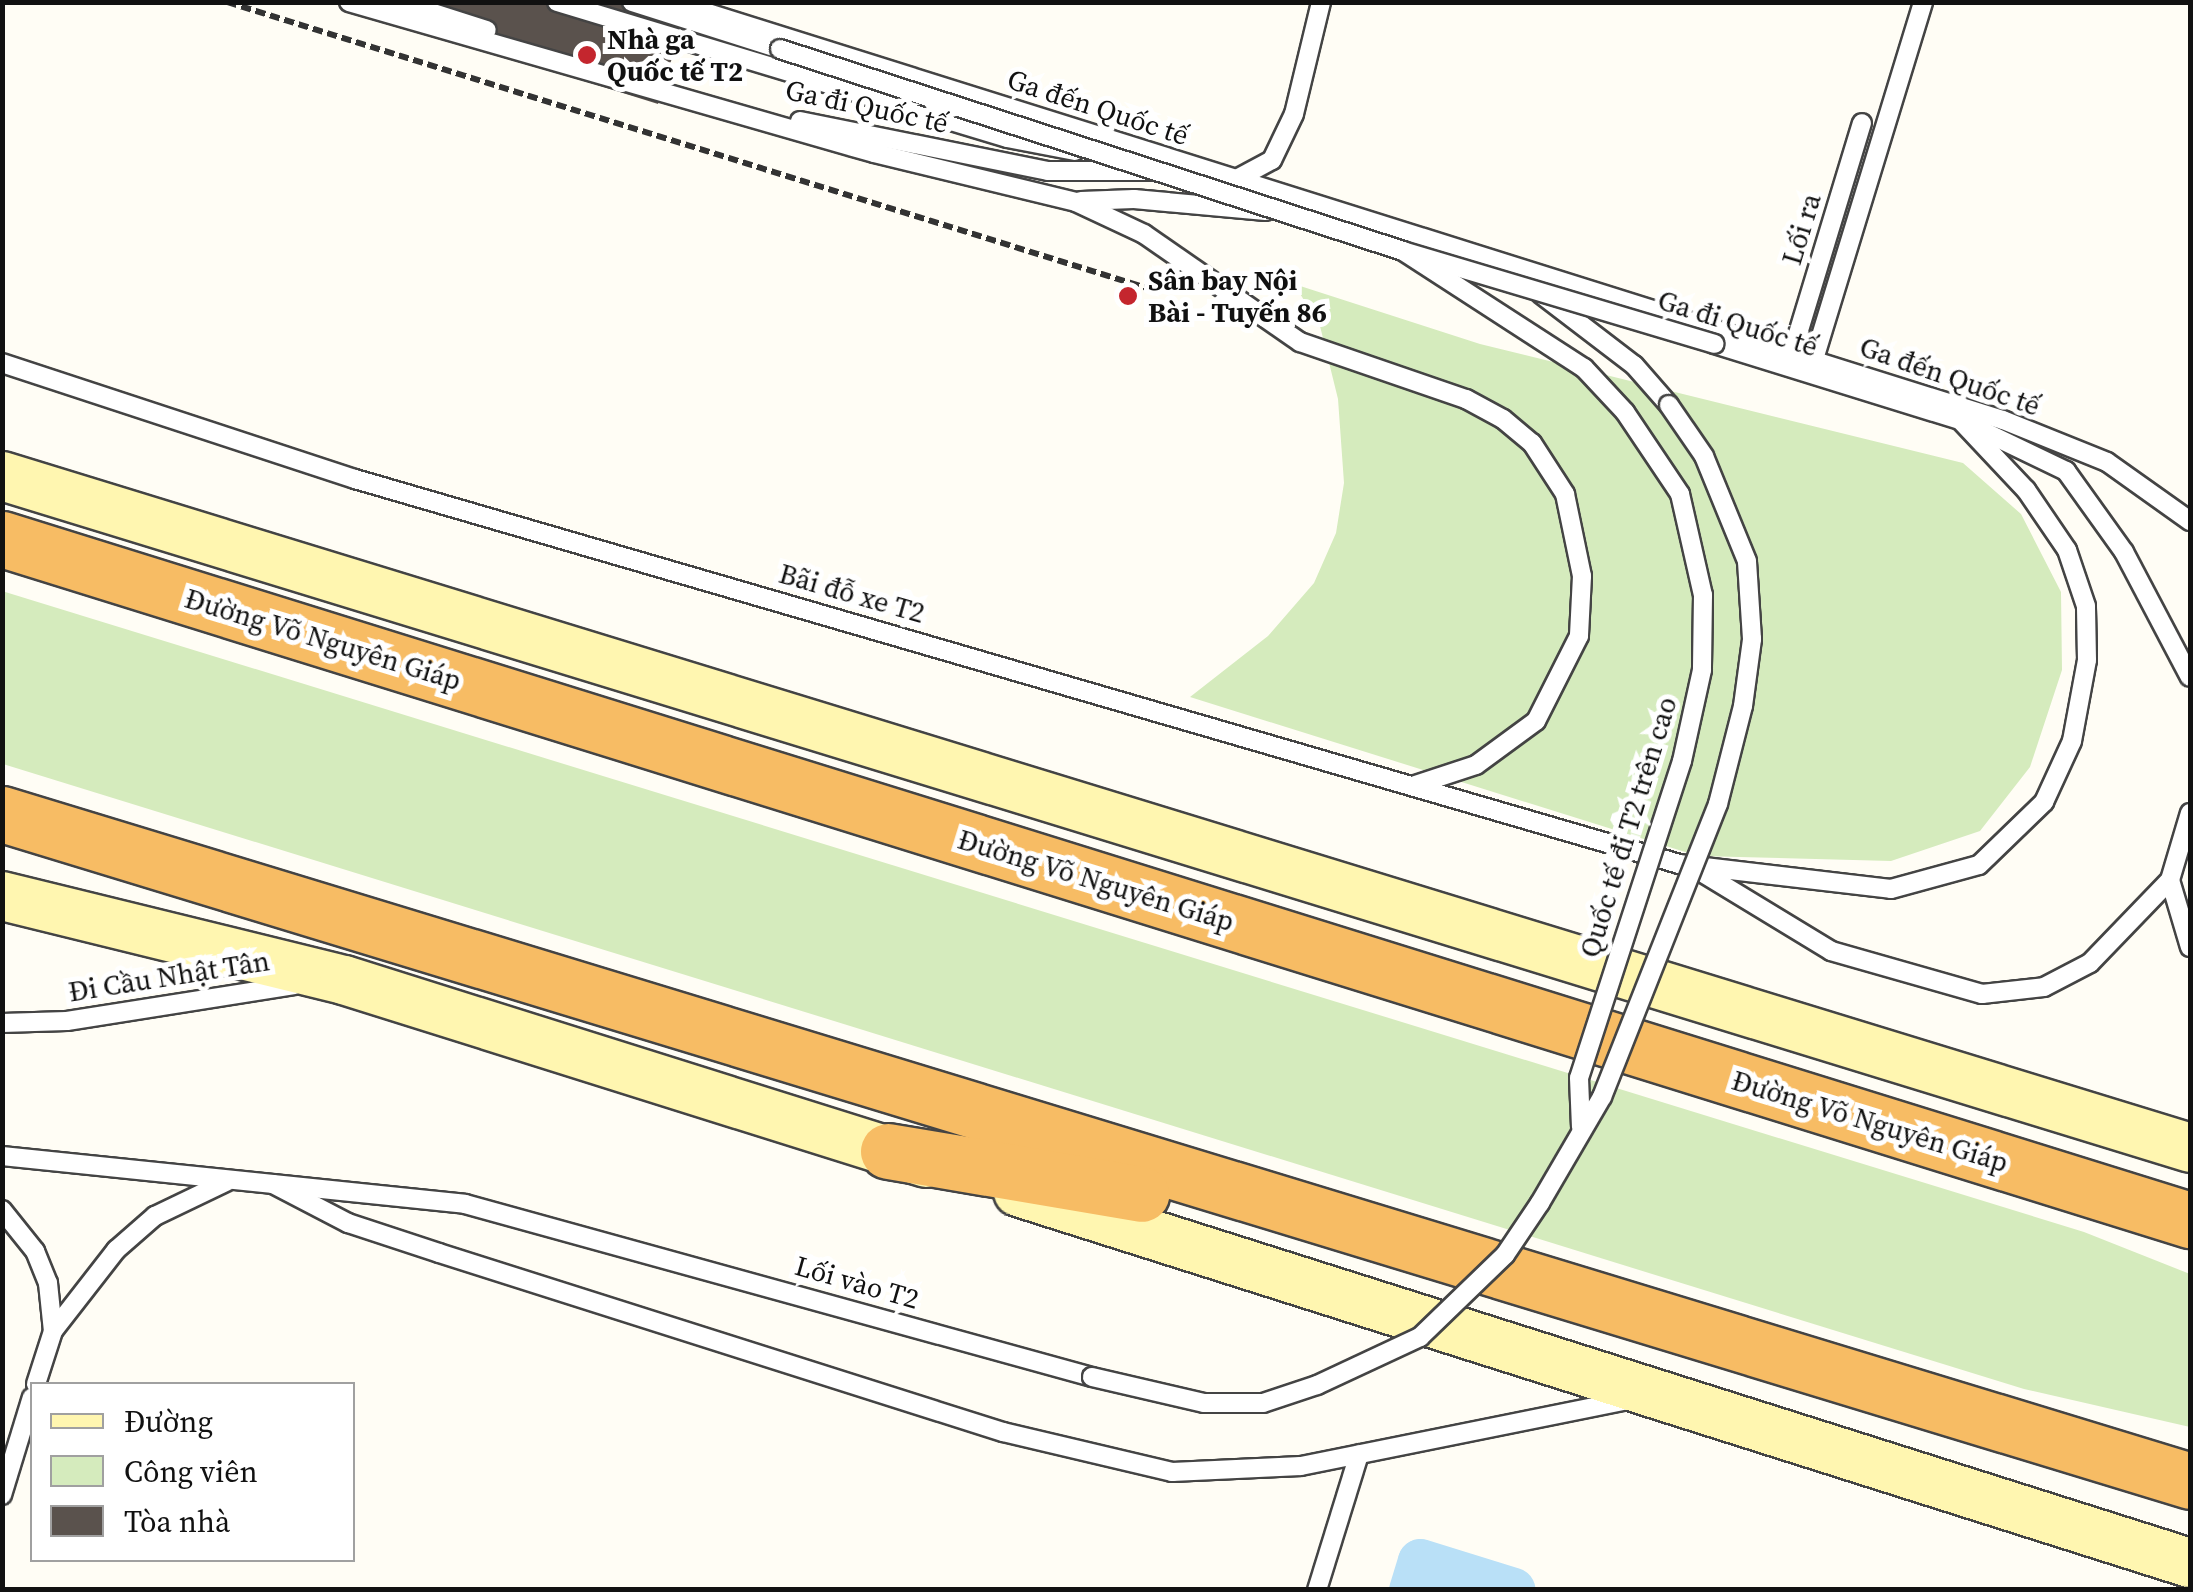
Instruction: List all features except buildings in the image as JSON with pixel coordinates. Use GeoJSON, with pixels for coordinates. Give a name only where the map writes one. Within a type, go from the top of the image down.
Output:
{"type":"FeatureCollection","features":[{"type":"Feature","properties":{"kind":"highway","name":"Đường Võ Nguyên Giáp"},"geometry":{"type":"LineString","coordinates":[[2,539],[2190,1220]]}},
{"type":"Feature","properties":{"kind":"highway"},"geometry":{"type":"LineString","coordinates":[[2,814],[1356,1230],[2190,1481]]}},
{"type":"Feature","properties":{"kind":"highway"},"geometry":{"type":"LineString","coordinates":[[888,1151],[1356,1230]]}},
{"type":"Feature","properties":{"kind":"main road"},"geometry":{"type":"LineString","coordinates":[[2,476],[2190,1148]]}},
{"type":"Feature","properties":{"kind":"main road"},"geometry":{"type":"LineString","coordinates":[[2,896],[344,980],[2190,1563]]}},
{"type":"Feature","properties":{"kind":"lane"},"geometry":{"type":"LineString","coordinates":[[349,2],[874,153],[1076,202],[1144,234],[1300,342],[1466,399],[1502,419],[1532,442],[1558,478],[1582,576],[1579,636],[1566,671],[1536,721],[1508,744],[1456,774],[1411,786]]}},
{"type":"Feature","properties":{"kind":"lane","name":"Ga đi Quốc tế"},"geometry":{"type":"LineString","coordinates":[[399,2],[768,114],[1048,171],[1159,171]]}},
{"type":"Feature","properties":{"kind":"lane"},"geometry":{"type":"LineString","coordinates":[[557,2],[1008,138],[1233,182],[1272,160],[1294,114],[1322,2]]}},
{"type":"Feature","properties":{"kind":"lane","name":"Ga đi Quốc tế"},"geometry":{"type":"LineString","coordinates":[[632,2],[1404,252],[1960,420],[2066,470],[2124,552],[2190,676]]}},
{"type":"Feature","properties":{"kind":"lane","name":"Ga đến Quốc tế"},"geometry":{"type":"LineString","coordinates":[[674,2],[1503,268],[1793,350],[2003,420],[2106,462],[2190,520]]}},
{"type":"Feature","properties":{"kind":"lane"},"geometry":{"type":"LineString","coordinates":[[1814,358],[1923,2]]}},
{"type":"Feature","properties":{"kind":"lane","name":"Lối ra"},"geometry":{"type":"LineString","coordinates":[[1793,350],[1862,123]]}},
{"type":"Feature","properties":{"kind":"lane"},"geometry":{"type":"LineString","coordinates":[[1076,202],[1190,202],[1379,228]]}},
{"type":"Feature","properties":{"kind":"lane","name":"Quốc tế đi T2 trên cao"},"geometry":{"type":"LineString","coordinates":[[1404,252],[1584,368],[1625,412],[1680,494],[1704,594],[1702,670],[1682,760],[1579,1078],[1581,1128]]}},
{"type":"Feature","properties":{"kind":"lane","name":"Ga đến Quốc tế"},"geometry":{"type":"LineString","coordinates":[[1503,268],[1622,355],[1669,405],[1704,456],[1747,561],[1752,639],[1718,804],[1602,1097],[1581,1128]]}},
{"type":"Feature","properties":{"kind":"lane","name":"Bãi đỗ xe T2"},"geometry":{"type":"LineString","coordinates":[[2,363],[355,479],[1689,865]]}},
{"type":"Feature","properties":{"kind":"lane"},"geometry":{"type":"LineString","coordinates":[[1689,865],[1890,889],[1978,865],[2044,802],[2072,741],[2087,660],[2086,606],[2067,550],[2026,490],[1960,420]]}},
{"type":"Feature","properties":{"kind":"lane"},"geometry":{"type":"LineString","coordinates":[[1689,865],[1831,951],[1982,994],[2044,988],[2090,963],[2170,880],[2190,813]]}},
{"type":"Feature","properties":{"kind":"lane"},"geometry":{"type":"LineString","coordinates":[[2170,880],[2190,947]]}},
{"type":"Feature","properties":{"kind":"lane","name":"Đi Cầu Nhật Tân"},"geometry":{"type":"LineString","coordinates":[[2,1023],[67,1021],[344,980]]}},
{"type":"Feature","properties":{"kind":"lane","name":"Lối vào T2"},"geometry":{"type":"LineString","coordinates":[[2,1156],[465,1204],[1092,1377],[1204,1403],[1263,1403],[1420,1338],[1505,1255],[1581,1128]]}},
{"type":"Feature","properties":{"kind":"lane"},"geometry":{"type":"LineString","coordinates":[[37,1382],[53,1331],[84,1286],[154,1216],[230,1181]]}},
{"type":"Feature","properties":{"kind":"lane"},"geometry":{"type":"LineString","coordinates":[[274,1184],[366,1230],[1094,1458],[1172,1472],[1239,1472],[1360,1454],[1656,1394]]}},
{"type":"Feature","properties":{"kind":"lane"},"geometry":{"type":"LineString","coordinates":[[2,1210],[35,1251],[48,1283],[53,1331]]}},
{"type":"Feature","properties":{"kind":"lane"},"geometry":{"type":"LineString","coordinates":[[2,1495],[30,1404]]}},
{"type":"Feature","properties":{"kind":"lane"},"geometry":{"type":"LineString","coordinates":[[1316,1590],[1360,1454]]}},
{"type":"Feature","properties":{"kind":"path"},"geometry":{"type":"LineString","coordinates":[[227,2],[1150,288]]}},
{"type":"Feature","properties":{"kind":"green space"},"geometry":{"type":"Polygon","coordinates":[[[1294,284],[1480,344],[1963,463],[2021,514],[2061,592],[2062,670],[2030,767],[1980,831],[1891,861],[1698,856],[1190,697],[1268,636],[1314,583],[1336,533],[1344,483],[1338,399],[1320,326],[1294,284]]]}},
{"type":"Feature","properties":{"kind":"green space"},"geometry":{"type":"Polygon","coordinates":[[[2,591],[2084,1232],[2190,1274],[2190,1427],[2024,1389],[3,764],[2,591]]]}},
{"type":"Feature","properties":{"kind":"waterway"},"geometry":{"type":"LineString","coordinates":[[1411,1590],[1420,1561],[1513,1590]]}},
{"type":"Feature","properties":{"kind":"place","name":"Nhà ga Quốc tế T2"},"geometry":{"type":"Point","coordinates":[587,55]}},
{"type":"Feature","properties":{"kind":"place","name":"Sân bay Nội Bài - Tuyến 86"},"geometry":{"type":"Point","coordinates":[1128,296]}}]}
